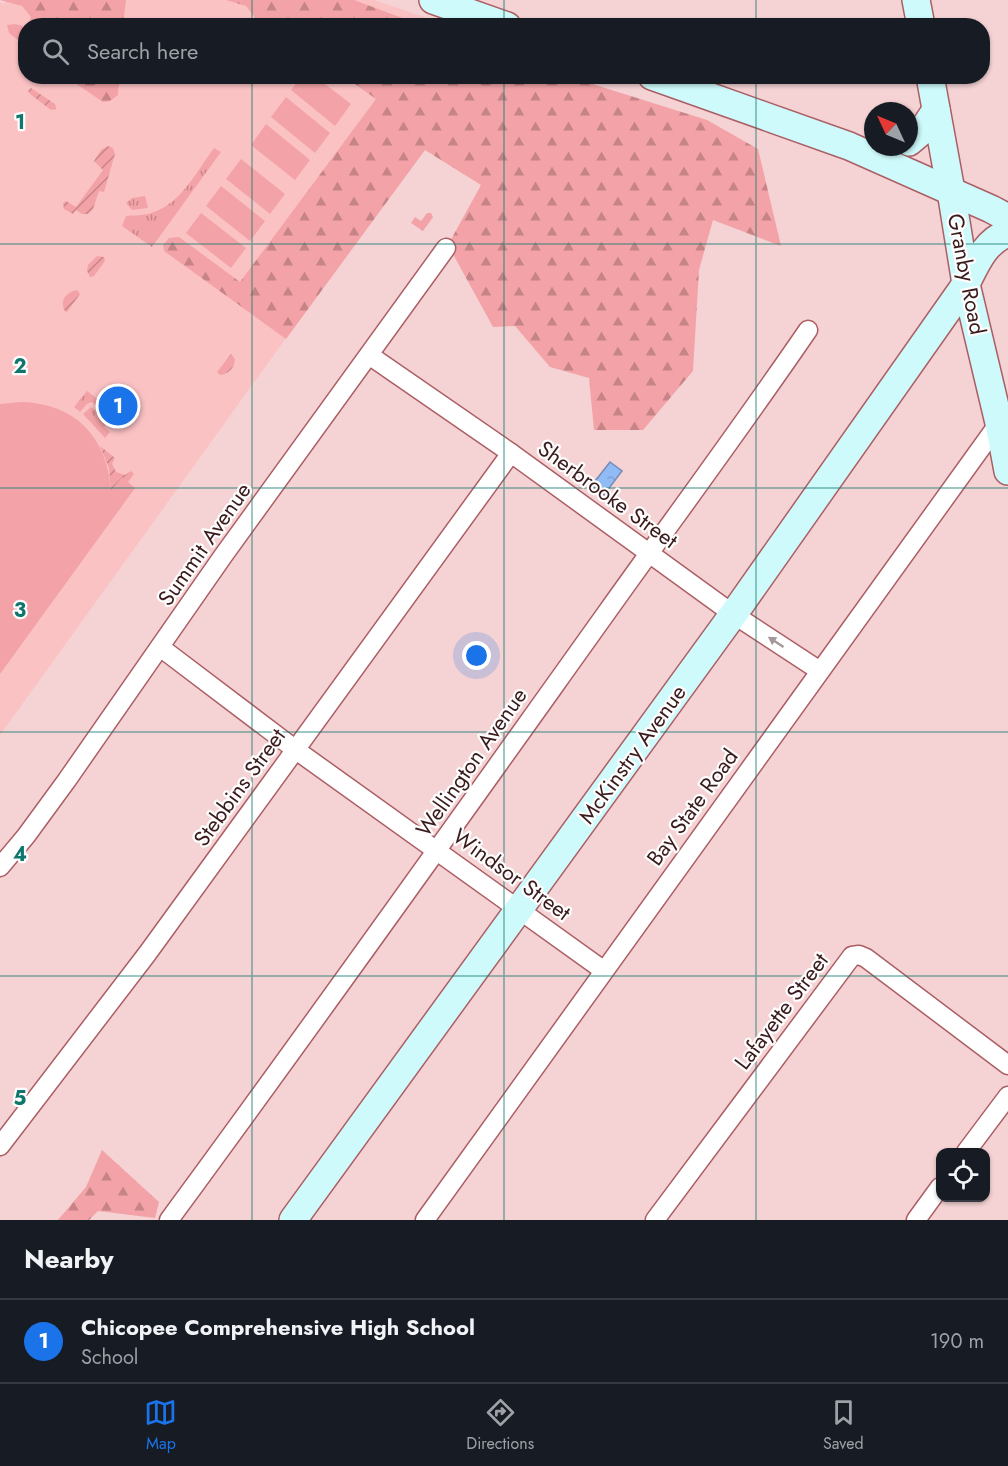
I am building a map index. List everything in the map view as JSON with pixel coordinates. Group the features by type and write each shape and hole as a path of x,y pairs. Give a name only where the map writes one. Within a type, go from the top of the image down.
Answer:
{"street":[{"path":"433,0 484,18"},
{"path":"916,0 919,18"},
{"path":"675,84 849,146 1008,218"},
{"name":"Granby Road","path":"931,84 966,284 1008,471"},
{"path":"918,134 936,110"},
{"path":"879,159 885,156"},
{"name":"McKinstry Avenue","path":"293,1220 733,614 966,284 983,252 992,242 1008,233"},
{"name":"Summit Avenue","path":"0,867 67,780 223,556 446,248"},
{"name":"Wellington Avenue","path":"169,1220 438,850 765,394 808,330"},
{"name":"Sherbrooke Street","path":"369,355 511,453 733,614 820,671"},
{"name":"Bay State Road","path":"425,1220 999,423"},
{"name":"Stebbins Street","path":"0,1146 147,954 511,453"},
{"name":"Windsor Street","path":"160,647 296,750 603,970"},
{"name":"Lafayette Street","path":"655,1220 852,956 860,955 866,958 1008,1065"},
{"path":"969,1148 1008,1096"},
{"path":"916,1220 936,1192"}],"shaded area":[{"path":"8,0 374,0 427,18 18,18 18,84 469,84 0,735 0,2 3,4"}],"green space":[{"path":"0,0 126,0 124,18 31,18 22,6"},
{"path":"226,0 354,0 402,18 255,18 246,6"},
{"path":"7,25 18,25 18,40 9,33"},
{"path":"76,84 119,84 118,95 110,101 103,102"},
{"path":"296,84 325,84 351,104 335,126 291,90"},
{"path":"355,84 592,84 707,120 758,149 781,246 713,220 699,270 693,371 643,430 594,430 589,378 550,367 515,326 493,327 448,245 481,185 425,150 286,339 164,251 163,245 169,238 179,237 240,282 376,99"},
{"path":"31,88 55,104 56,109 51,110 30,94 28,91"},
{"path":"286,97 330,133 315,153 271,117"},
{"path":"266,124 310,160 295,180 251,145"},
{"path":"108,146 113,148 115,154 104,192 99,191 93,209 88,214 82,214 76,210 73,214 64,209 63,203 66,201 76,207 103,170 94,161 101,150"},
{"path":"214,148 221,152 152,247 122,226 126,216 148,214 171,203 187,186"},
{"path":"241,159 285,194 270,214 226,179"},
{"path":"221,186 265,221 250,241 206,206"},
{"path":"145,196 148,208 132,210 126,203 132,198"},
{"path":"201,213 246,248 231,268 186,233"},
{"path":"427,213 431,213 433,217 423,231 411,223 415,217 421,221"},
{"path":"97,256 104,257 105,261 94,276 90,277 87,271 88,265"},
{"path":"77,290 80,294 67,312 65,311 63,300"},
{"path":"231,354 235,359 234,365 228,372 220,375 217,372"},
{"path":"87,391 115,412 112,417 92,402 80,412 74,407"},
{"path":"21,402 40,404 72,416 85,426 103,454 111,490 122,477 135,488 0,674 0,404"},
{"path":"91,407 104,416 102,419 107,424 104,427 110,432 105,438 83,414"},
{"path":"100,446 115,458 112,464 116,472 125,475 131,471 134,474 128,482 122,478 111,491 109,468"},
{"path":"102,1150 159,1202 155,1218 98,1211 89,1220 58,1220 86,1187"}],"water":[{"path":"610,462 622,471 604,495 592,485"}],"place":[{"name":"Chicopee Comprehensive High School","path":"118,406"}]}
